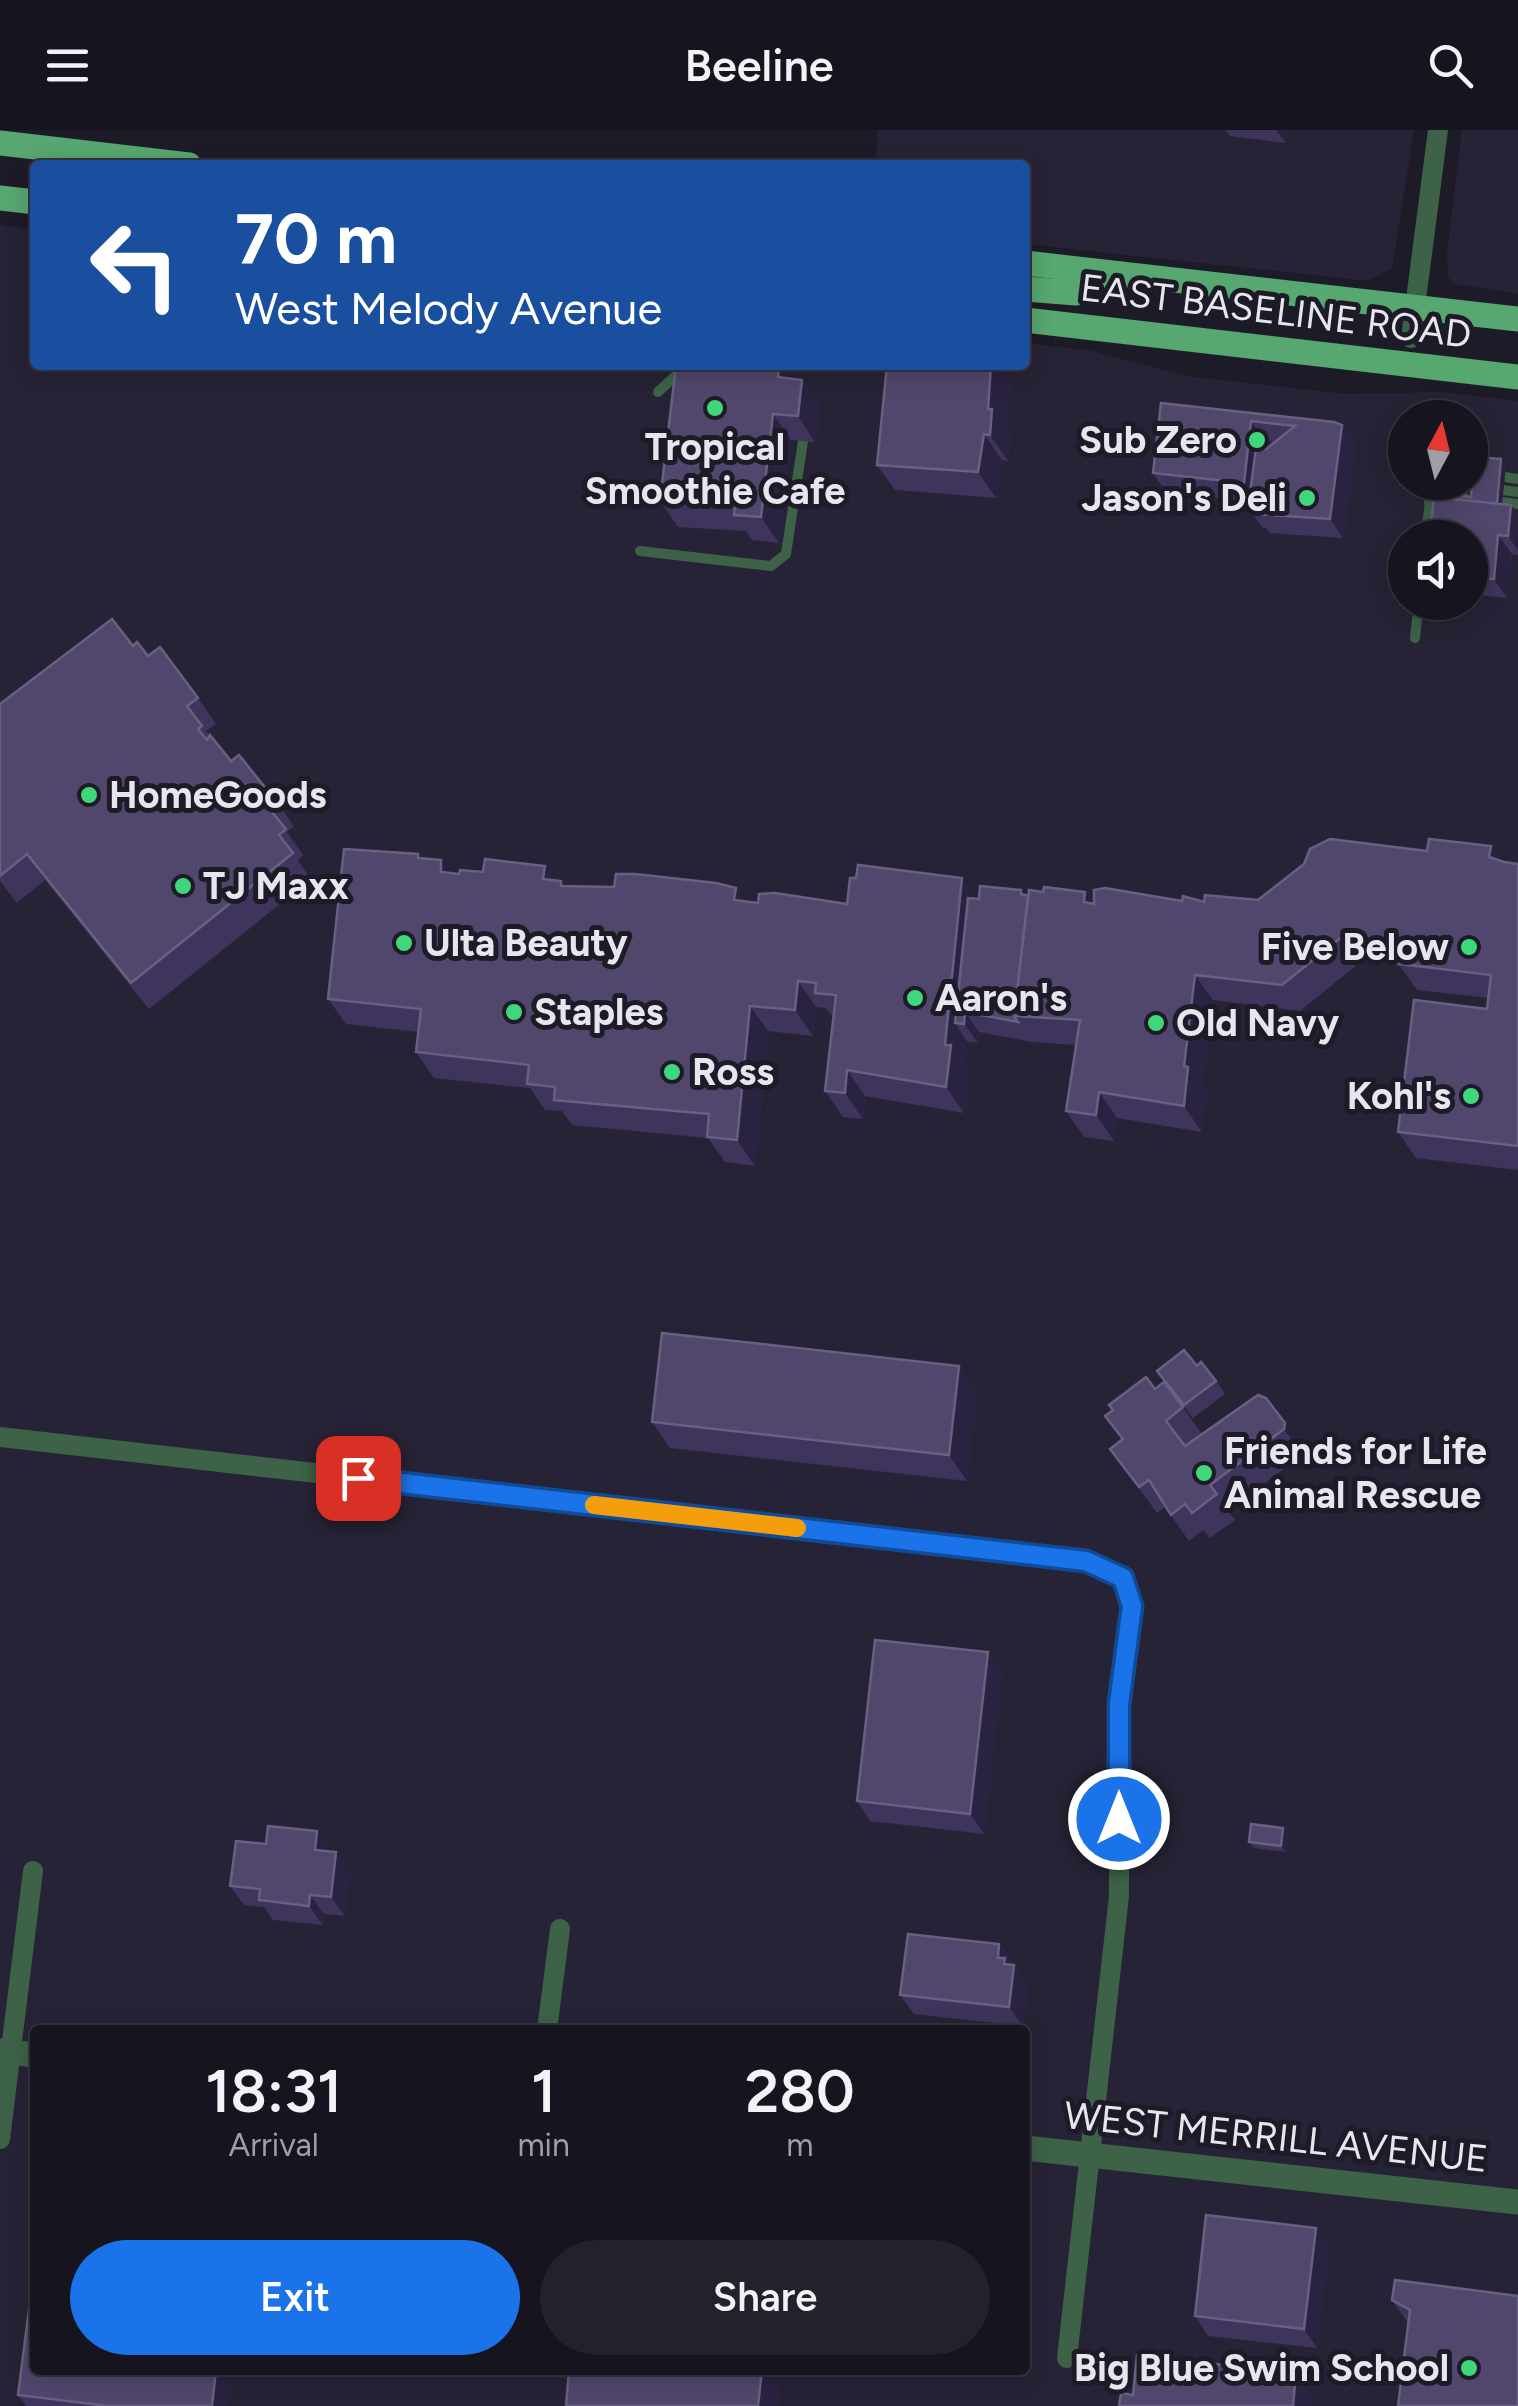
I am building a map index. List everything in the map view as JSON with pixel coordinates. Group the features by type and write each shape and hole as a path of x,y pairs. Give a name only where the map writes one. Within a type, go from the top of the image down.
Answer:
{"main road":[{"path":"0,142 147,160"},
{"path":"0,198 30,201"},
{"name":"EAST BASELINE ROAD","path":"1030,264 1518,319"},
{"path":"1030,290 1076,293 1120,274"},
{"name":"EAST BASELINE ROAD","path":"1030,321 1518,377"}],"street":[{"path":"1411,338 1438,130"},
{"path":"0,1437 1086,1561 1123,1578 1132,1606 1119,1704 1119,1896 1067,2358"},
{"path":"0,2139 15,2053 34,1871"},
{"path":"548,2025 560,1930"},
{"name":"WEST MERRILL AVENUE","path":"1030,2148 1518,2202"}],"lane":[{"path":"658,392 680,370"},
{"path":"640,551 770,566 780,562 786,554 803,441"},
{"path":"1505,477 1518,479"},
{"path":"1502,502 1518,492"},
{"path":"1428,520 1430,500"},
{"path":"1502,502 1518,504"},
{"path":"1502,502 1518,517"},
{"path":"1428,517 1441,508 1456,510"},
{"path":"1415,638 1417,620"}],"shaded area":[{"path":"878,130 1414,130 1392,268 1369,281 1030,245 1030,160 875,160"},
{"path":"1462,130 1518,130 1518,294 1455,284 1448,277 1447,252"},
{"path":"0,224 30,231 30,370 1030,370 1030,344 1092,351 1187,376 1345,394 1442,392 1518,401 1518,2406 0,2406"}],"building":[{"path":"675,370 779,370 778,377 802,380 798,416 773,414 761,517 734,515 735,506 660,501"},
{"path":"886,370 991,370 990,435 984,434 978,472 877,465"},
{"path":"1161,403 1342,425 1330,519 1256,514 1257,509 1248,508 1256,448 1266,449 1295,426 1251,421 1244,483 1153,473"},
{"path":"1488,458 1501,459 1497,504 1461,500 1488,500"},
{"path":"1434,500 1511,505 1508,536 1498,535 1494,579 1488,578 1488,520 1432,520"},
{"path":"112,619 133,646 137,642 148,656 160,647 198,698 187,706 202,726 198,729 207,740 210,735 231,761 239,755 276,801 268,807 286,829 279,835 293,853 131,983 27,854 0,876 0,704"},
{"path":"1330,839 1427,851 1429,839 1491,846 1489,857 1518,864 1518,1146 1398,1132 1414,1000 1487,1009 1491,975 1399,964 1402,942 1344,935 1282,985 1195,975 1184,1066 1188,1067 1184,1106 1099,1092 1096,1115 1066,1111 1080,1020 1014,1016 1029,890 1043,892 1044,887 1085,892 1084,902 1094,904 1094,890 1105,888 1182,901 1183,896 1204,902 1205,895 1258,900 1304,864 1310,849"},
{"path":"344,849 418,854 418,858 441,860 441,872 459,874 460,870 483,872 485,859 545,866 543,879 561,881 561,886 614,887 616,874 716,883 736,888 734,900 758,903 759,894 775,893 847,904 850,878 856,878 858,865 962,878 945,1045 951,1045 946,1087 847,1070 845,1093 825,1091 836,995 815,993 816,983 798,981 795,1010 750,1006 737,1140 707,1137 709,1114 554,1100 555,1087 527,1084 529,1065 416,1052 421,1009 328,999"},
{"path":"980,886 1021,890 1021,894 1028,896 1014,1016 1018,1022 965,1012 964,1024 955,1023 968,898 979,899"},
{"path":"662,1333 959,1366 949,1455 652,1422"},
{"path":"1184,1350 1197,1366 1201,1362 1216,1381 1184,1405 1157,1371"},
{"path":"1146,1377 1155,1389 1164,1382 1183,1407 1166,1421 1185,1446 1258,1395 1266,1398 1285,1423 1284,1429 1210,1485 1217,1494 1192,1513 1185,1504 1171,1515 1149,1480 1139,1487 1110,1449 1123,1439 1105,1416 1113,1410 1109,1405"},
{"path":"875,1640 988,1652 970,1814 857,1801"},
{"path":"1251,1824 1283,1828 1281,1846 1249,1842"},
{"path":"268,1826 317,1831 315,1850 336,1852 331,1897 310,1895 309,1906 259,1900 260,1889 230,1886 236,1841 266,1844"},
{"path":"908,1934 999,1944 998,1958 1005,1958 1004,1964 1014,1965 1009,2007 900,1995"},
{"path":"1206,2215 1316,2228 1304,2329 1195,2316"},
{"name":"Big Blue Swim School","path":"1395,2280 1518,2296 1518,2406 1398,2406 1410,2310 1392,2300"},
{"path":"29,2309 30,2375 215,2375 212,2406 108,2406 18,2395"},
{"path":"1137,2355 1296,2373 1293,2406 1119,2406 1121,2393 1133,2395"},
{"path":"569,2375 761,2375 758,2406 566,2406"}],"slow traffic":[{"path":"594,1505 797,1528"}],"place":[{"name":"Tropical Smoothie Cafe","path":"715,408"},
{"name":"Sub Zero","path":"1257,440"},
{"name":"Jason's Deli","path":"1307,498"},
{"name":"HomeGoods","path":"89,795"},
{"name":"TJ Maxx","path":"183,886"},
{"name":"Ulta Beauty","path":"404,943"},
{"name":"Five Below","path":"1469,947"},
{"name":"Aaron's","path":"915,998"},
{"name":"Staples","path":"514,1012"},
{"name":"Old Navy","path":"1156,1023"},
{"name":"Ross","path":"672,1072"},
{"name":"Kohl's","path":"1471,1096"},
{"name":"Friends for Life Animal Rescue","path":"1204,1473"},
{"name":"Big Blue Swim School","path":"1469,2368"}],"route":[{"path":"358,1478 1086,1561 1123,1578 1132,1606 1119,1704 1119,1819"}]}
